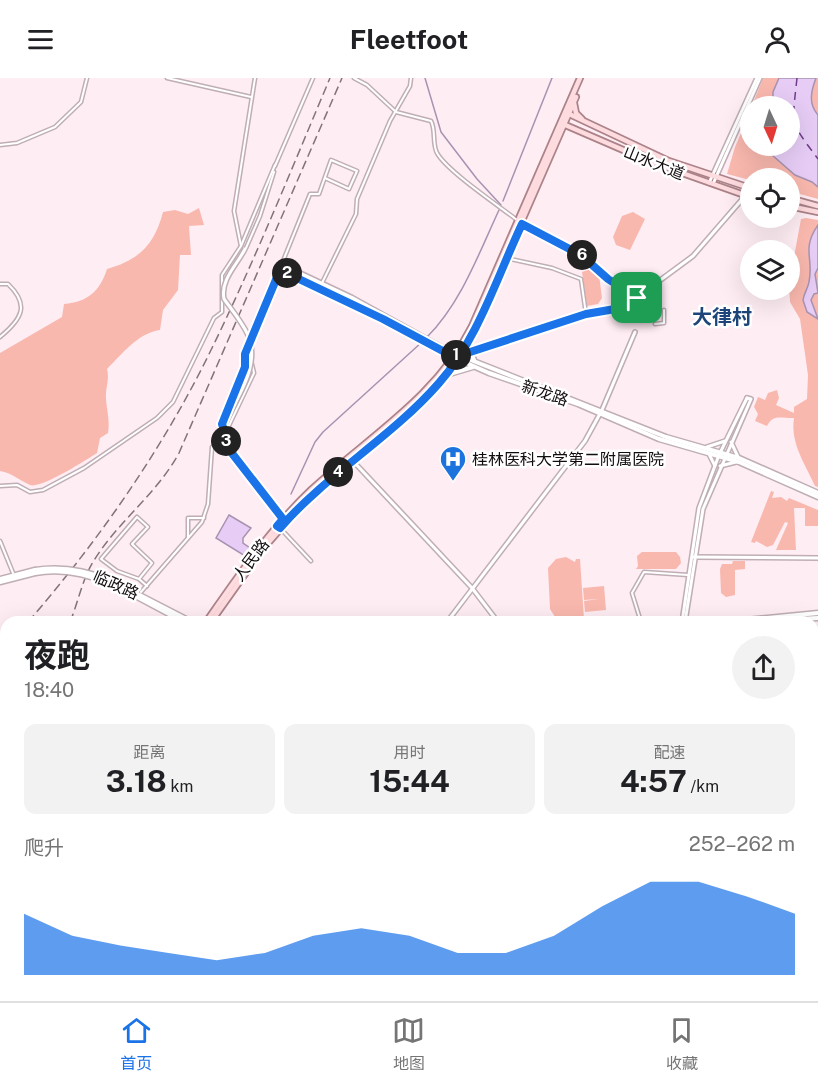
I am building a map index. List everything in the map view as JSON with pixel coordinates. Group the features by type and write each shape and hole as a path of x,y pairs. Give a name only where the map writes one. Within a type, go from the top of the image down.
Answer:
{"main road":[{"path":"567,113 582,78"},
{"path":"457,356 506,258 582,78"},
{"path":"574,100 576,112 584,121"},
{"name":"山水大道","path":"567,113 669,161 740,185"},
{"path":"457,356 520,223 562,124"},
{"name":"山水大道","path":"562,124 710,185 740,194"},
{"path":"558,138 569,131 579,131"},
{"path":"800,201 818,206"},
{"path":"800,208 818,212"},
{"name":"新龙路","path":"281,267 322,284 420,339"},
{"name":"新龙路","path":"281,267 433,346 475,364 666,437 739,460 818,495"},
{"path":"446,376 475,364 472,355 474,350"},
{"name":"人民路","path":"212,616 283,519 312,490 414,408 446,376 457,356"},
{"name":"人民路","path":"278,527 419,399 457,356"},
{"name":"临政路","path":"0,581 54,568 82,571 96,574 180,616"},
{"name":"临政路","path":"125,589 173,616"}],"street":[{"path":"0,145 17,143 55,127 81,102 87,78"},
{"path":"167,78 252,98"},
{"path":"240,246 234,211 255,78"},
{"path":"0,486 17,485 30,492 42,490 84,468 165,411 188,375 214,318 222,312 222,276 240,246 313,78"},
{"path":"354,78 367,85 396,112 431,121 435,149 439,156 471,186 520,223 581,255 608,279 637,298"},
{"path":"322,284 356,214 357,199 389,124 410,86 411,78"},
{"path":"710,185 759,78"},
{"path":"225,435 222,429 223,418 245,367 245,354 310,194 319,194 325,178 332,160 357,171 349,189 325,178"},
{"path":"275,165 272,183 245,249 227,279 223,292 224,299 248,335 251,363 247,378 225,424 225,435 227,445 283,519"},
{"path":"457,356 586,314 615,309 637,298 693,256 740,206"},
{"path":"506,258 552,268 581,279 586,314"},
{"path":"0,284 8,284 20,296 22,307 12,328 0,337"},
{"path":"655,324 664,323 664,310"},
{"path":"451,616 581,447 601,412 635,332"},
{"path":"225,435 254,373 250,356 245,354"},
{"path":"686,616 697,515 717,467 722,454 729,441 751,399 747,398 729,441 706,449 717,467"},
{"path":"717,467 739,460 729,441"},
{"path":"141,592 204,518 209,494 212,447 227,445"},
{"path":"351,459 472,588 493,616"},
{"path":"139,579 152,563 132,544 148,527 137,517 101,559 117,572 139,579 147,586"},
{"path":"188,539 188,518 204,518"},
{"path":"278,527 311,561"},
{"path":"0,542 13,573"},
{"path":"692,556 818,558"},
{"path":"685,616 692,556"},
{"path":"638,616 632,593 644,572 688,575"}],"shaded area":[{"path":"763,78 818,78 818,199 800,194 800,168 740,168 740,177 727,174 740,135 740,156 800,156 800,96 756,96"},
{"path":"779,78 816,78 811,97 818,115 818,187 800,177 800,168 787,168 773,156 800,156 800,96 773,96"},
{"path":"199,208 204,225 189,226 191,255 180,255 178,290 163,310 160,330 138,340 107,369 108,433 100,438 97,453 64,473 36,485 30,485 0,471 0,353 62,317 64,304 80,301 92,294 101,283 107,269 128,261 144,249 155,233 163,212 175,210 188,214"},
{"path":"633,212 645,219 630,250 616,245 613,237 622,216"},
{"path":"801,219 818,220 818,487 815,486 796,445 794,418 772,419 767,426 755,421 758,414 754,407 758,397 765,400 768,393 777,390 779,398 776,405 794,413 794,407 807,399 808,375 800,319 790,300 800,300 800,240 797,240"},
{"path":"818,225 818,268 815,274 818,293 814,294 811,300 818,319 807,312 803,300 810,273 810,241"},
{"path":"594,270 599,275 602,298 598,304 587,306 582,272"},
{"path":"771,491 774,492 772,498 781,497 787,501 789,498 818,510 818,526 805,526 805,508 794,508 796,550 776,550 788,523 785,522 773,545 767,547 756,541 751,542"},
{"path":"229,515 251,528 243,538 243,543 250,548 245,556 216,538"},
{"path":"642,552 676,552 681,563 676,569 636,569 637,556"},
{"path":"566,557 575,562 576,559 580,559 584,616 554,616 550,609 548,568 556,559"},
{"path":"733,561 745,561 745,569 735,570 735,595 726,597 721,593 720,569 722,564 732,564"},
{"path":"604,586 606,610 585,612 584,601 599,599 584,600 583,588"}],"waterway":[{"path":"425,78 441,132 477,179 501,205"},
{"path":"503,201 552,78"},
{"path":"427,337 450,309 499,210"},
{"path":"291,494 315,442 323,432 422,342"}],"ferry route":[{"path":"797,78 795,122 797,129 818,159"}],"railway":[{"path":"33,616 80,558 129,491 193,385 273,214 330,78"},
{"path":"72,616 93,562 113,534 160,482 179,453 342,78"}],"place":[{"name":"桂林医科大学第二附属医院","path":"453,482"}],"district":[{"name":"大律村","path":"722,317"}],"route":[{"path":"637,298 608,279 581,255 544,238 522,224 476,326 461,355 454,365 422,401 314,492 280,528 277,526 283,519 235,458 225,440 222,429 223,418 245,367 245,354 280,270 383,319 454,357 457,354 461,355 586,314 615,309 637,298"}]}
